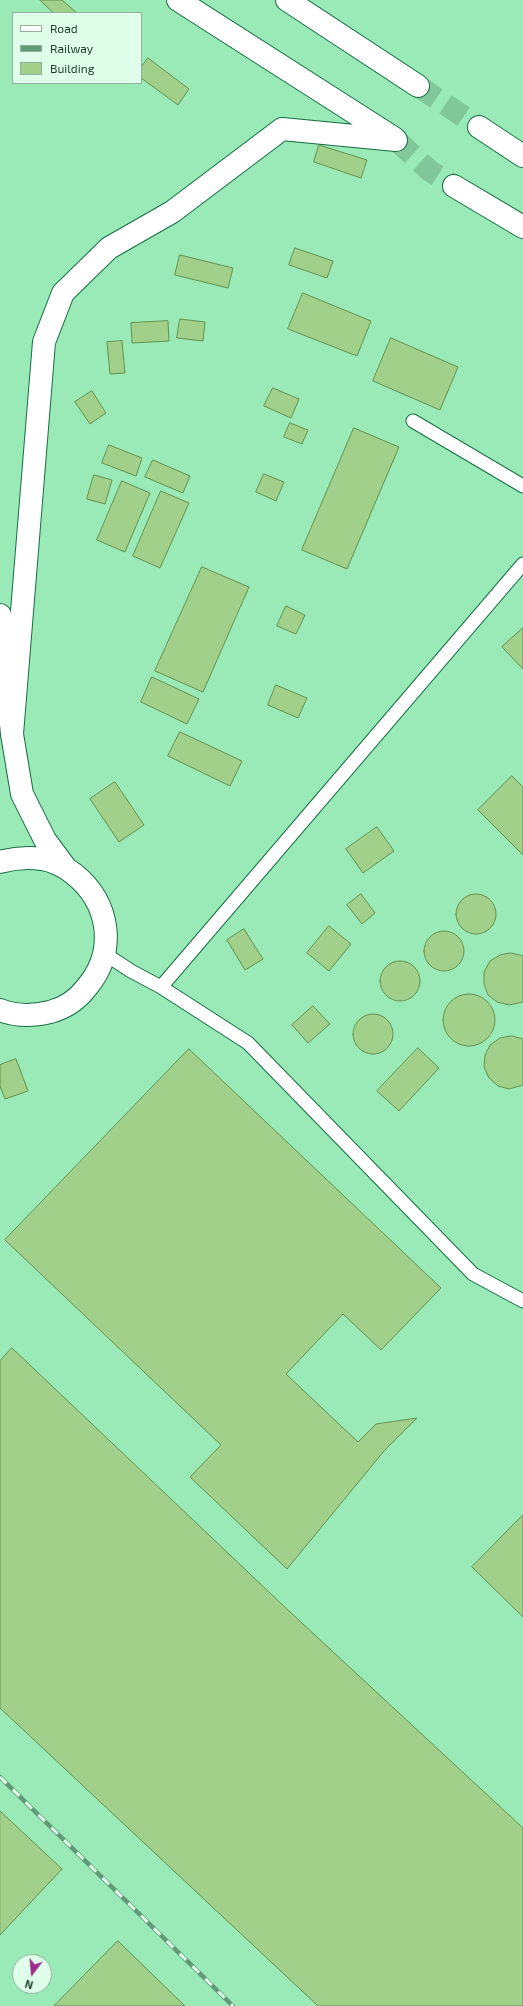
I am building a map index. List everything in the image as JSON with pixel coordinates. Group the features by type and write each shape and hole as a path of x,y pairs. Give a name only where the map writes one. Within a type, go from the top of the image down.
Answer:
{"street":[{"path":"12,734 44,342 63,294 108,248 172,212 282,129 396,140 178,0"},
{"path":"286,0 418,86"},
{"path":"479,127 523,156"},
{"path":"454,186 523,227"},
{"path":"0,615 12,734 22,794 45,840 65,867 87,884 100,905 106,929 105,954 96,976 80,996 60,1009 36,1016 11,1014 0,1010"},
{"path":"0,862 20,857 43,859 65,867"}],"lane":[{"path":"413,421 523,486"},
{"path":"161,987 523,564"},
{"path":"105,954 131,971 161,987 248,1043 474,1274 523,1301"}],"building":[{"path":"40,0 62,0 76,12 53,12"},
{"path":"148,58 189,89 178,105 142,79 142,67"},
{"path":"319,145 367,160 361,178 314,162"},
{"path":"295,248 333,261 327,278 289,265"},
{"path":"180,255 233,268 228,288 175,275"},
{"path":"303,293 371,321 357,356 288,329"},
{"path":"180,319 205,322 203,341 177,338"},
{"path":"168,321 169,341 132,343 131,323"},
{"path":"391,338 458,367 440,410 373,381"},
{"path":"122,341 125,373 110,374 107,342"},
{"path":"273,388 299,399 291,418 264,406"},
{"path":"92,391 106,413 90,424 75,402"},
{"path":"290,423 308,430 302,444 284,437"},
{"path":"354,428 399,447 347,569 302,550"},
{"path":"109,445 142,458 136,476 102,463"},
{"path":"153,460 190,476 183,493 145,477"},
{"path":"264,474 284,482 276,501 256,492"},
{"path":"94,475 112,480 105,504 87,499"},
{"path":"122,481 150,493 125,552 97,540"},
{"path":"161,491 189,503 160,568 133,556"},
{"path":"202,567 249,587 203,692 155,671"},
{"path":"286,606 305,615 296,634 277,626"},
{"path":"523,628 523,669 502,647"},
{"path":"152,677 199,699 187,724 141,702"},
{"path":"276,685 307,698 298,718 268,705"},
{"path":"180,732 242,761 230,786 168,756"},
{"path":"512,776 523,787 523,855 478,810"},
{"path":"115,782 144,825 119,842 90,799"},
{"path":"377,827 394,851 363,873 346,849"},
{"path":"361,894 375,913 362,924 347,905"},
{"path":"480,894 487,897 493,903 496,914 495,922 487,931 480,934 472,934 465,931 457,922 456,910 459,903 468,895"},
{"path":"329,926 351,944 329,971 307,953"},
{"path":"244,929 263,959 245,970 227,940"},
{"path":"448,931 455,934 461,940 464,951 463,959 455,968 448,971 440,971 433,968 425,959 424,947 427,940 436,932"},
{"path":"511,953 523,956 523,1002 509,1005 497,1002 488,995 484,984 484,972 490,961 500,955"},
{"path":"404,961 411,964 417,970 420,981 419,989 411,998 404,1001 396,1001 389,998 381,989 380,977 383,970 392,962"},
{"path":"464,994 474,994 483,998 491,1006 495,1015 495,1025 491,1034 483,1042 474,1046 464,1046 455,1042 447,1034 443,1025 443,1015 447,1006 455,998"},
{"path":"313,1006 330,1024 308,1043 292,1025"},
{"path":"377,1014 384,1017 390,1023 393,1034 392,1042 384,1051 377,1054 369,1054 362,1051 354,1042 353,1030 356,1023 365,1015"},
{"path":"512,1036 523,1039 523,1085 509,1089 498,1086 489,1078 484,1067 485,1055 490,1045 500,1038"},
{"path":"418,1048 439,1068 399,1111 377,1091"},
{"path":"189,1049 441,1288 381,1350 343,1314 286,1374 358,1442 376,1424 417,1418 384,1451 287,1569 190,1477 221,1445 5,1240"},
{"path":"16,1059 28,1091 5,1099 0,1086 0,1065"},
{"path":"12,1348 289,1611 523,1828 523,2006 318,2006 0,1708 0,1361"},
{"path":"523,1515 523,1617 472,1567"},
{"path":"0,1811 62,1869 0,1935"},
{"path":"118,1941 185,2006 54,2006"}],"tunnel":[{"path":"418,86 479,127"},
{"path":"396,140 430,171 454,186"}],"railway":[{"path":"0,1777 233,2006"}]}
